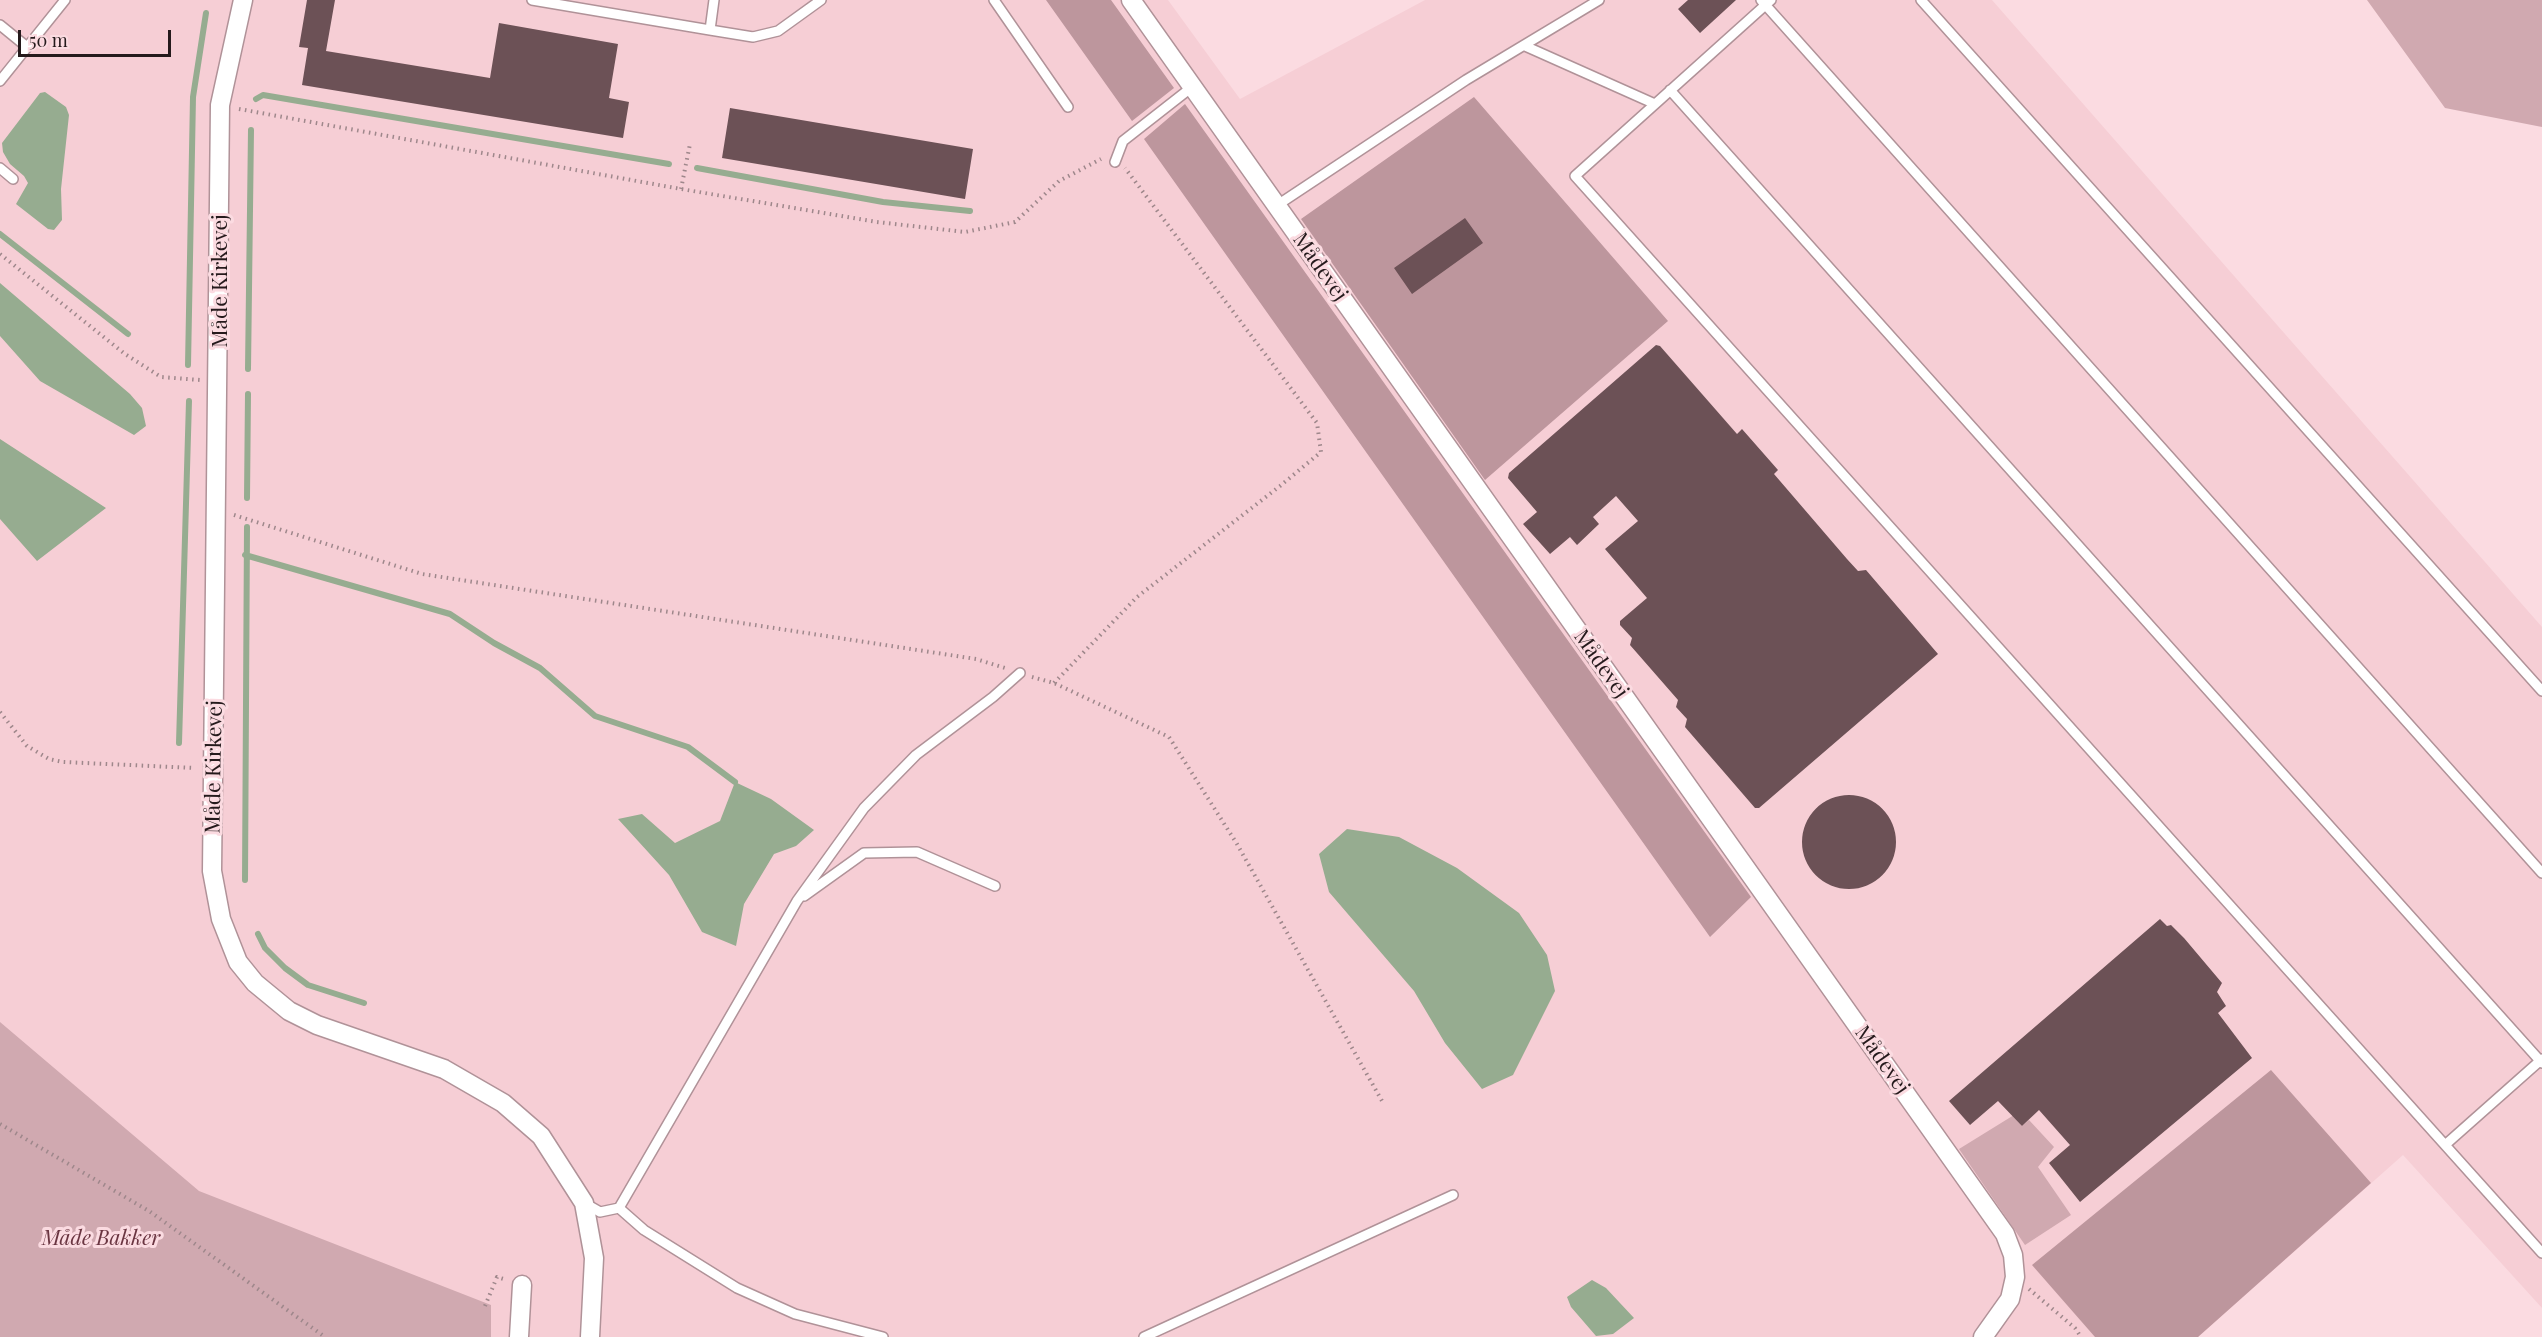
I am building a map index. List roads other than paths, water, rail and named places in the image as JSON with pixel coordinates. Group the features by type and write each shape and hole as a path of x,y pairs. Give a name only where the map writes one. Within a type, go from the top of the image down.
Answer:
{"street":[{"name":"Måde Kirkevej","path":"243,0 220,105 219,382 212,871 221,919 238,962 255,983 290,1011 317,1025 444,1069 503,1102 541,1136 584,1203 594,1258 590,1337"},
{"name":"Mådevej","path":"1131,0 2005,1234 2013,1255 2015,1277 2010,1299 1983,1337"},
{"path":"519,1337 522,1285"}],"lane":[{"path":"0,81 65,0"},
{"path":"532,0 753,36 778,31 821,0"},
{"path":"710,30 714,0"},
{"path":"994,0 1068,107"},
{"path":"1276,206 1466,80 1599,0"},
{"path":"1921,0 2542,691"},
{"path":"2542,873 1766,2 1575,176 2542,1253"},
{"path":"0,25 27,47"},
{"path":"1526,46 1655,104"},
{"path":"1115,162 1123,141 1192,87"},
{"path":"1670,90 2541,1061 2445,1145"},
{"path":"0,168 13,179"},
{"path":"584,1203 600,1212 619,1208 797,901 864,808 916,754 993,697 1020,673"},
{"path":"797,901 864,853 917,852 995,886"},
{"path":"1144,1337 1453,1195"},
{"path":"619,1208 644,1230 736,1288 795,1314 883,1337"}],"waterway":[{"path":"188,365 193,97 206,13"},
{"path":"256,99 263,95 669,164"},
{"path":"248,369 251,130"},
{"path":"697,168 883,202 970,211"},
{"path":"0,234 128,334"},
{"path":"247,498 248,394"},
{"path":"179,743 189,401"},
{"path":"245,880 247,527"},
{"path":"245,555 450,614 494,643 540,668 595,716 688,747 735,782"},
{"path":"258,934 265,948 285,968 308,985 364,1003"}],"park label":[{"name":"Måde Bakker","path":"101,1238"}]}
